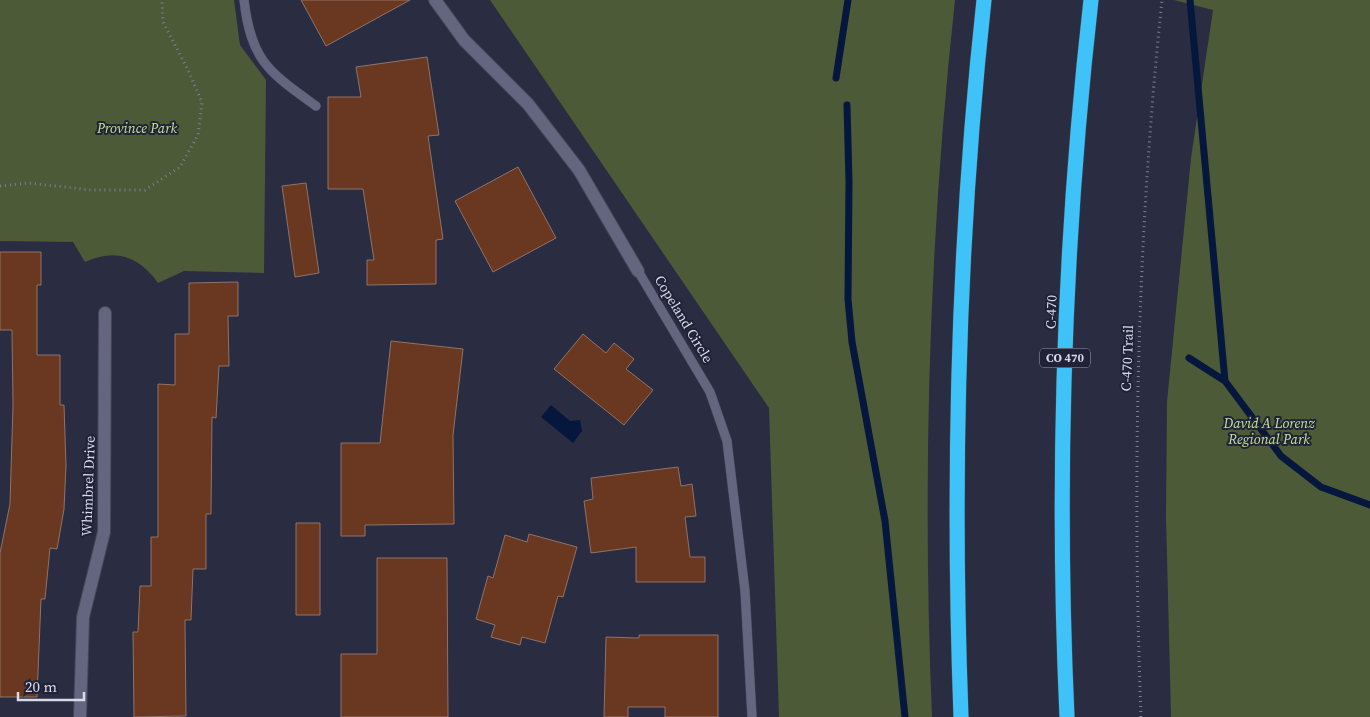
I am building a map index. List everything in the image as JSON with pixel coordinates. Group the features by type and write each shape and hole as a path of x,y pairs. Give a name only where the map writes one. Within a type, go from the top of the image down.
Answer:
{"highway":[{"path":"961,717 956,503 959,338 970,155 984,0"},
{"name":"C-470","path":"1067,717 1062,543 1065,364 1075,174 1091,0"}],"street":[{"name":"Copeland Circle","path":"435,0 464,40 528,104 578,170 638,270"},
{"name":"Whimbrel Drive","path":"80,717 83,617 104,532 105,313"}],"lane":[{"path":"244,0 247,26 253,45 264,64 278,78 316,106"},
{"name":"Copeland Circle","path":"638,270 710,392 726,441 744,591 752,717"}],"path":[{"path":"0,186 28,183 91,190 145,190 180,168 198,135 202,102 163,22 162,0"},
{"name":"C-470 Trail","path":"1141,717 1136,527 1138,382 1144,218 1162,0"}],"green space":[{"name":"Province Park","path":"0,0 234,0 240,45 266,80 264,273 184,271 158,283 143,266 126,257 106,256 85,262 73,242 0,241"},
{"path":"490,0 955,0 939,179 930,358 928,538 932,717 779,717 769,408"},
{"name":"David A Lorenz Regional Park","path":"1174,0 1370,0 1370,717 1171,717 1166,516 1167,402 1191,158 1213,10"}],"water":[{"path":"551,405 570,421 580,420 582,431 573,443 541,417"}],"building":[{"path":"301,0 410,0 326,46"},
{"path":"427,57 439,135 428,136 443,239 436,240 436,284 367,285 367,260 374,260 363,189 328,189 328,97 361,97 356,67"},
{"path":"518,167 556,238 493,272 455,201"},
{"path":"306,183 319,273 295,277 282,186"},
{"path":"0,252 41,252 41,285 37,285 37,355 60,355 60,405 64,405 66,466 64,509 57,549 50,548 45,599 41,599 37,697 0,697 0,553 10,504 13,405 12,330 0,330"},
{"path":"238,282 238,316 228,316 229,366 219,366 216,418 212,417 211,514 206,514 206,569 193,569 191,620 185,620 186,716 134,717 133,632 138,632 140,586 151,586 151,537 158,537 158,384 175,385 175,334 189,334 189,283"},
{"path":"583,334 606,353 614,343 634,359 626,369 653,390 624,425 554,369"},
{"path":"391,341 463,349 453,435 454,524 365,525 365,536 341,536 341,443 380,443"},
{"path":"678,467 681,486 692,484 696,516 685,517 690,557 705,557 705,582 636,582 636,547 591,553 584,501 593,499 591,478"},
{"path":"296,523 320,523 320,615 296,615"},
{"path":"529,534 577,547 563,597 558,596 545,643 522,637 520,645 491,637 495,625 476,619 488,576 493,578 505,535 527,542"},
{"path":"377,558 447,558 448,717 341,717 341,654 377,654"},
{"path":"639,635 718,635 718,717 665,717 665,707 628,707 628,717 604,717 606,637 639,638"}],"waterway":[{"path":"836,78 848,0"},
{"path":"1190,0 1225,381 1281,456 1321,487 1370,505"},
{"path":"847,105 849,182 848,299 852,342 885,521 905,717"},
{"path":"1189,358 1225,381"}]}
